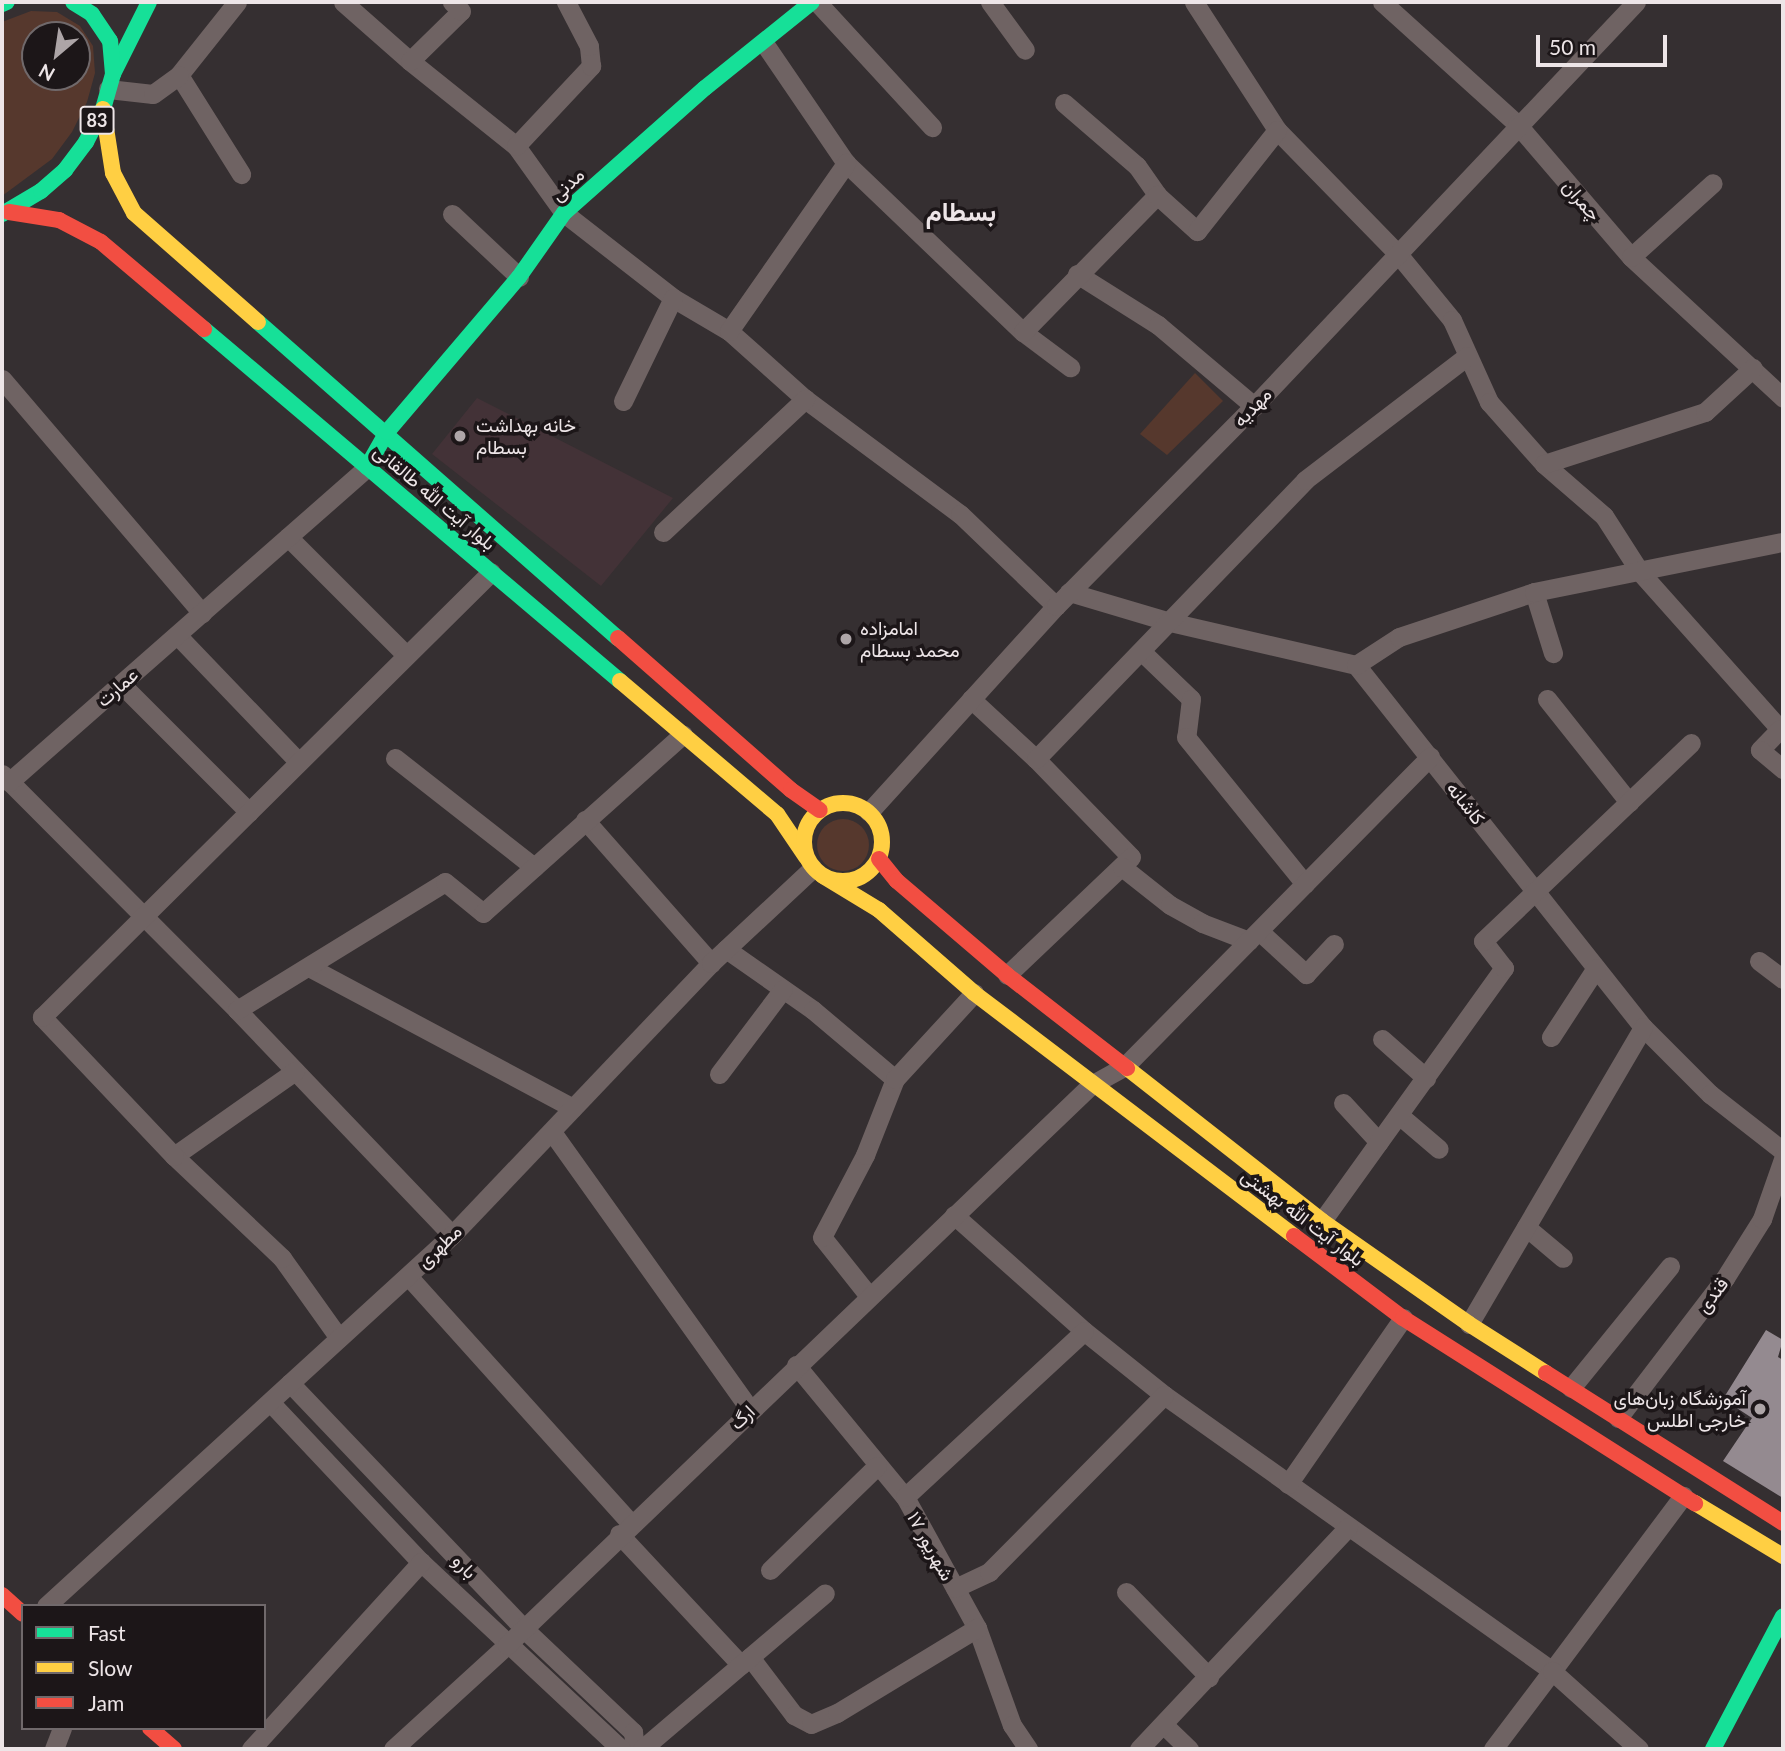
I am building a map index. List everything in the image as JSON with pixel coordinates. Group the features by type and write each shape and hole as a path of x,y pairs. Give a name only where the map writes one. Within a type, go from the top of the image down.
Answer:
{"main road":[{"path":"2,4 7,2"},
{"name":"بلوار آیت الله طالقانی","path":"73,2 92,14 110,41 108,91 113,173 134,213 387,432 791,790 820,810"},
{"name":"83","path":"5,213 41,191 65,170 86,142 149,2"},
{"name":"مدنی","path":"367,467 387,432 519,277 564,213 705,88 812,2"},
{"name":"بلوار آیت الله طالقانی","path":"5,213 59,220 101,242 777,814 814,867"},
{"path":"845,802 869,812 882,834 879,859 861,878 849,881 814,867 805,831 820,810 845,802"},
{"name":"بلوار آیت الله بهشتی","path":"879,859 897,881 1007,975 1322,1221 1469,1324 1783,1523"},
{"name":"بلوار آیت الله بهشتی","path":"814,867 878,910 974,993 1091,1085 1404,1318 1683,1496 1783,1556"},
{"path":"2,1595 21,1612"},
{"path":"1713,1749 1783,1616"},
{"path":"152,1730 174,1749"}],"street":[{"path":"108,91 153,94 179,75 237,2"},
{"path":"343,2 410,61 516,146 564,213 673,298 729,331 804,399 960,514 1062,599 1356,665 1399,637 1534,592 1783,542"},
{"path":"410,61 461,11 452,2"},
{"path":"516,146 591,66 589,46 566,2"},
{"path":"817,2 932,127"},
{"path":"990,2 1025,50"},
{"path":"1194,2 1277,130 1398,254 1452,320 1489,402 1544,464 1604,516 1640,572 1780,729 1760,750 1783,769"},
{"name":"چمران","path":"1382,2 1517,124 1631,257 1783,398"},
{"name":"مهدیه","path":"869,812 1062,599 1254,406 1517,124 1636,2"},
{"path":"764,43 846,163 1023,332 1070,367"},
{"path":"179,75 241,174"},
{"path":"1064,103 1137,166 1157,195 1196,231 1277,130"},
{"path":"729,331 846,163"},
{"path":"1631,257 1713,183"},
{"path":"1023,332 1157,195"},
{"path":"452,214 519,277"},
{"path":"1077,274 1158,325 1254,406"},
{"path":"622,401 673,298"},
{"path":"1036,759 1306,480 1467,356"},
{"path":"1544,464 1705,412 1753,368"},
{"path":"2,379 202,612"},
{"path":"663,532 804,399"},
{"name":"عمارت","path":"367,467 121,684 6,778 142,918 237,1010 452,1235"},
{"path":"288,537 406,655"},
{"path":"339,1338 282,1258 174,1156 42,1017 491,572"},
{"path":"1534,592 1553,653"},
{"path":"177,635 299,762"},
{"path":"1141,651 1191,699 1186,737 1305,884"},
{"name":"کاشانه","path":"1356,665 1643,1027 1710,1094 1783,1151"},
{"path":"121,684 249,812"},
{"path":"971,699 1036,759 1131,857 1007,975"},
{"path":"1546,699 1629,802"},
{"path":"237,1010 445,882 483,913 683,734"},
{"path":"1322,1221 1504,968 1483,941 1691,743"},
{"name":"ارگ","path":"400,1747 522,1627 1091,1085 1124,1067 1430,757"},
{"path":"395,758 534,867"},
{"path":"585,820 711,963"},
{"name":"مطهری","path":"48,1604 452,1235 711,963 814,867"},
{"path":"1122,867 1180,911 1202,923 1254,936 1306,974 1334,944"},
{"path":"726,949 783,989 895,1079"},
{"path":"1759,961 1783,979"},
{"path":"309,967 573,1108"},
{"path":"1551,1037 1596,968"},
{"path":"719,1074 783,989"},
{"path":"869,1296 822,1237 865,1155 895,1079 974,993"},
{"path":"1469,1324 1643,1027"},
{"path":"1382,1039 1426,1078"},
{"path":"174,1156 295,1071"},
{"path":"1343,1103 1380,1142"},
{"path":"1399,1115 1439,1149"},
{"path":"552,1132 750,1410"},
{"name":"قندی","path":"1618,1418 1725,1279 1762,1219 1783,1159"},
{"path":"954,1215 1084,1331 1164,1395 1552,1671 1639,1749"},
{"path":"1526,1227 1563,1258"},
{"path":"1571,1388 1670,1266"},
{"path":"408,1276 625,1529 794,1715 811,1724 837,1713 977,1628"},
{"path":"1288,1484 1404,1318"},
{"path":"905,1497 1084,1331"},
{"name":"۱۷ شهریور","path":"796,1365 905,1497 977,1628 1012,1725 1028,1749"},
{"name":"بارو","path":"290,1383 522,1627 633,1732 635,1749"},
{"path":"955,1588 989,1572 1164,1395"},
{"name":"بارو","path":"270,1402 421,1562 621,1749"},
{"path":"770,1570 877,1466"},
{"path":"1493,1749 1683,1496"},
{"path":"1139,1749 1348,1527"},
{"path":"251,1749 421,1562"},
{"path":"1126,1592 1209,1676"},
{"path":"642,1749 825,1593"},
{"path":"1164,1725 1189,1749"},
{"path":"54,1749 61,1730"}],"shaded area":[{"path":"31,11 57,12 72,21 21,21 21,91 90,91 87,102 72,132 52,159 2,196 2,22"},
{"path":"91,43 93,46 95,73 91,88"},
{"path":"1195,373 1223,401 1167,455 1140,434"},
{"path":"477,398 673,498 601,586 432,454"},
{"path":"843,819 862,826 869,845 862,864 843,871 824,864 817,845 824,826"}],"building":[{"name":"آموزشگاه زبان‌های خارجی اطلس","path":"1766,1330 1783,1340 1778,1357 1783,1360 1783,1498 1723,1461 1752,1418 1723,1399"}],"traffic: fast":[{"path":"2,4 7,2"},
{"path":"2,214 41,191 65,170 86,142 103,109 113,74 110,41 92,14 73,2"},
{"path":"113,74 149,2"},
{"path":"367,467 387,432 519,277 564,213 705,88 812,2"},
{"path":"258,322 618,638"},
{"path":"204,329 620,681"},
{"path":"1713,1749 1783,1616"}],"traffic: slow":[{"path":"103,109 113,173 134,213 258,322"},
{"path":"620,681 777,814 806,857"},
{"path":"835,803 851,803 865,809 876,820 882,834 882,842 882,850 876,864 865,875 851,881 835,881 821,875 810,864 804,850 804,834 810,820 821,809 835,803"},
{"path":"823,876 879,910 974,993 1294,1236"},
{"path":"1127,1068 1322,1221 1469,1324 1546,1373"},
{"path":"1695,1503 1783,1556"}],"traffic: jam":[{"path":"9,212 59,220 101,242 204,329"},
{"path":"618,638 791,790 820,810"},
{"path":"879,859 897,881 1007,975 1127,1068"},
{"path":"1294,1236 1403,1318 1695,1503"},
{"path":"1546,1373 1783,1523"},
{"path":"2,1595 21,1612"},
{"path":"152,1730 174,1749"}],"place":[{"name":"خانه بهداشت بسطام","path":"460,436"},
{"name":"امامزاده محمد بسطام","path":"846,639"},
{"name":"آموزشگاه زبان‌های خارجی اطلس","path":"1760,1409"}],"district":[{"name":"بسطام","path":"961,212"}]}
